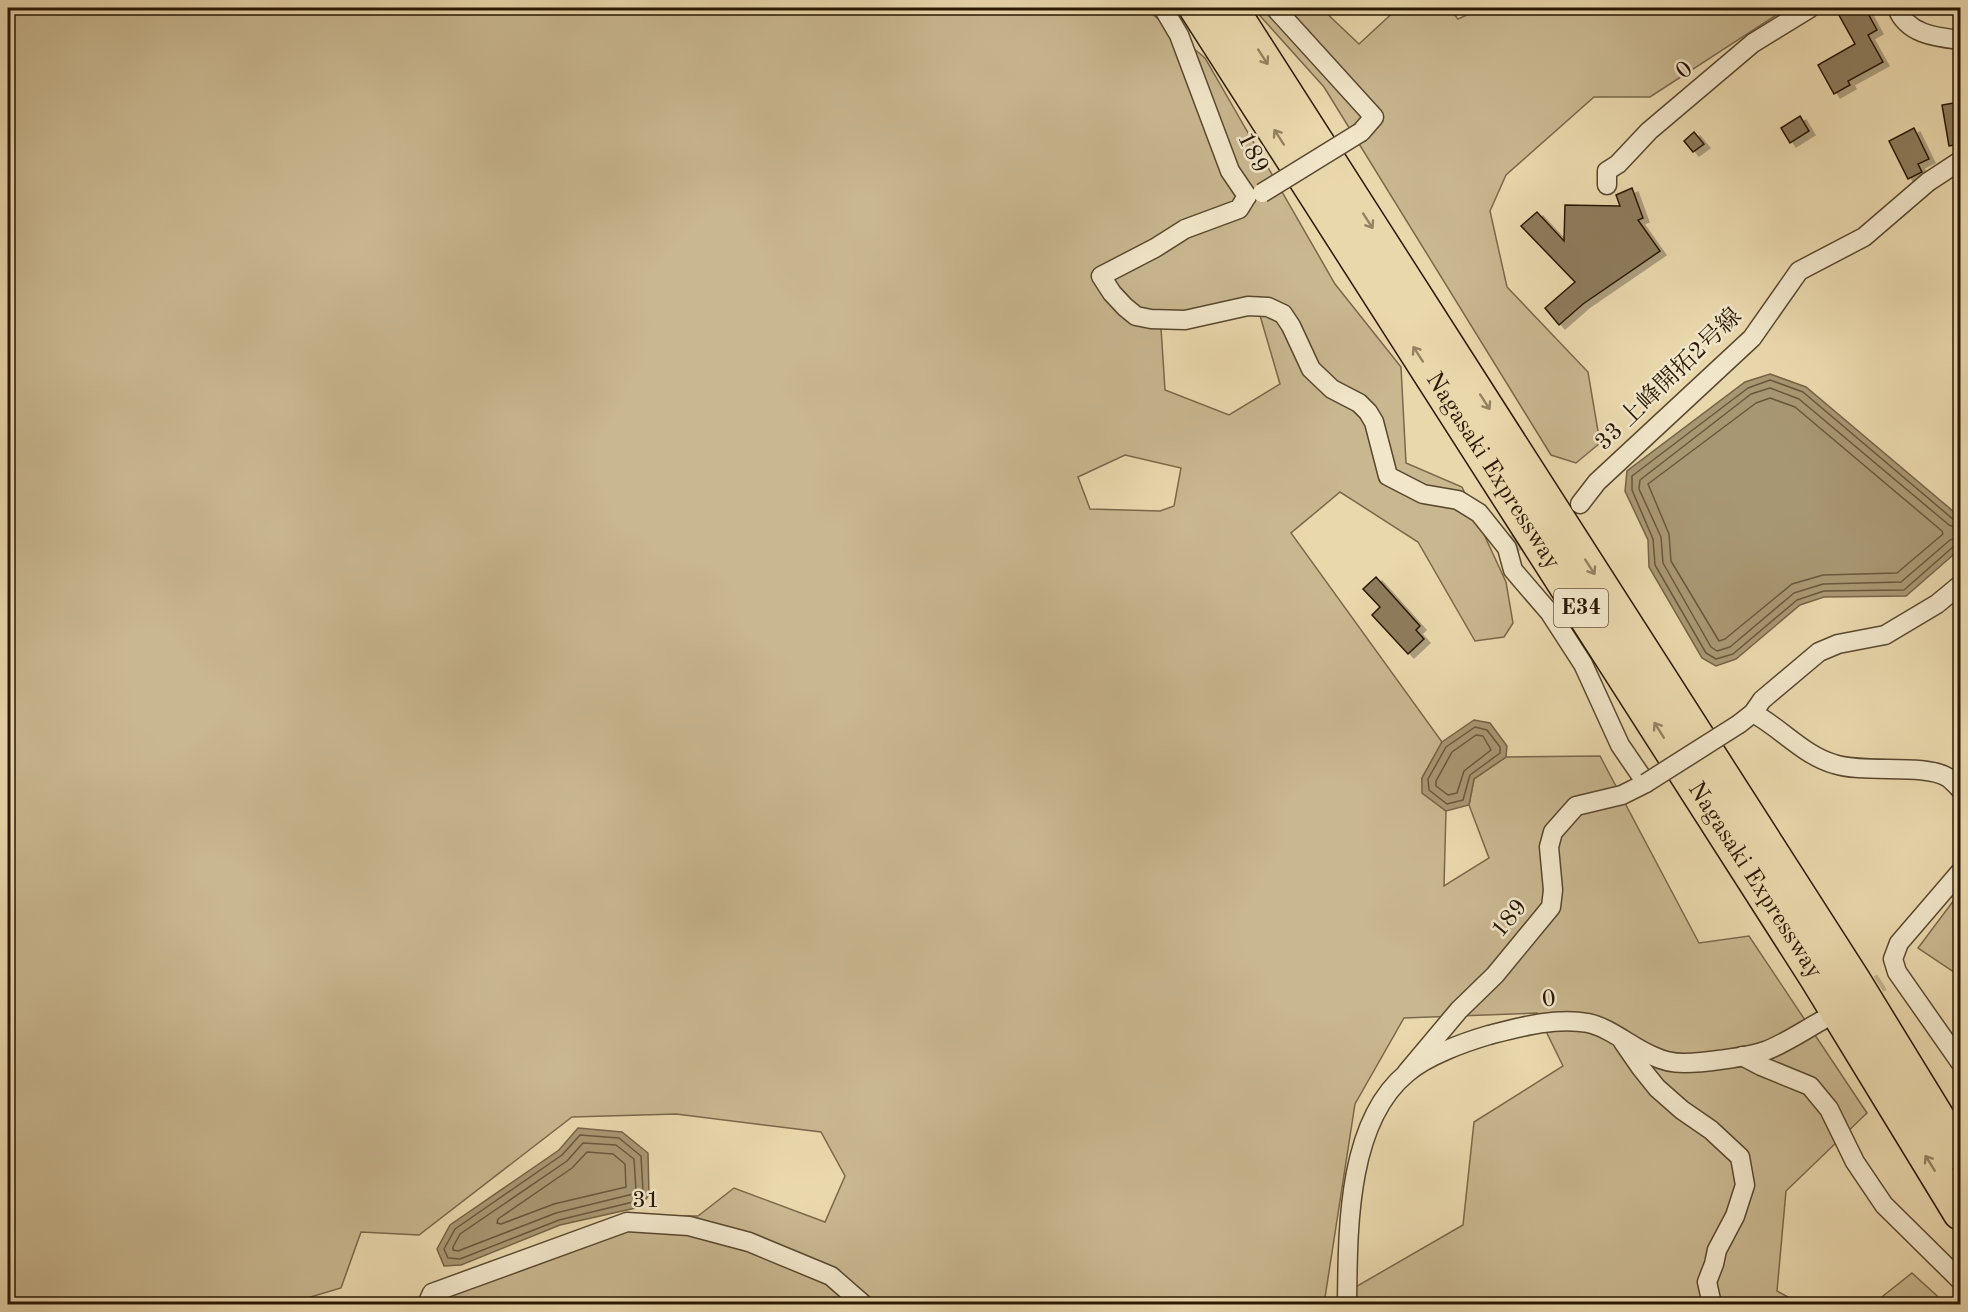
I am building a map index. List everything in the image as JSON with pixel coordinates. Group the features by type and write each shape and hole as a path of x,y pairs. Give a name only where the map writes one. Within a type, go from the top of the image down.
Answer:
{"highway":[{"name":"Nagasaki Expressway","path":"1196,8 1816,977 1960,1212"},
{"name":"Nagasaki Expressway","path":"1231,8 1823,931 1960,1154"}],"street":[{"name":"189","path":"1163,8 1179,35 1230,171 1254,194"},
{"name":"189","path":"1275,8 1374,117 1361,132 1254,194 1239,209 1185,229 1155,248 1101,276 1112,293 1136,316 1185,320 1248,306 1268,308 1283,314 1292,326 1311,369 1332,389 1368,411 1374,422 1388,476 1423,494 1458,500 1479,513 1508,548 1513,570 1550,613 1583,664 1620,745 1646,783"},
{"name":"0","path":"1607,185 1607,171 1618,164 1650,131 1754,43 1810,8"},
{"path":"1897,8 1900,16 1916,30 1932,36 1960,40"},
{"name":"33 上峰開拓2号線","path":"1580,504 1597,482 1752,338 1799,271 1864,237 1928,182 1960,161"},
{"name":"189","path":"1407,1072 1459,1010 1495,975 1551,907 1553,890 1549,847 1553,832 1576,806 1622,795 1646,783 1746,719 1762,700 1819,652 1838,644 1885,634 1937,604 1960,585"},
{"path":"1746,719 1770,723 1814,756 1832,764 1851,769 1927,771 1946,776 1960,789"},
{"path":"1960,872 1899,943 1889,977 1960,1062"},
{"path":"1620,1038 1651,1056 1684,1063 1765,1051 1821,1021"},
{"name":"0","path":"1347,1305 1348,1226 1359,1163 1365,1140 1378,1108 1392,1088 1407,1072 1444,1052 1477,1039 1513,1029 1553,1022 1589,1023 1620,1038 1657,1088 1682,1110 1711,1130 1740,1157 1745,1185 1735,1216 1717,1250 1707,1282 1712,1305"},
{"path":"1742,1056 1810,1086 1829,1109 1855,1162 1884,1205 1960,1280"},
{"name":"31","path":"427,1305 432,1293 627,1222 689,1226 749,1242 831,1275 863,1305"}],"shaded area":[{"path":"8,8 1145,8 1205,58 1335,284 1401,367 1406,463 1462,487 1506,582 1513,623 1504,637 1475,641 1418,542 1340,492 1291,533 1442,742 1422,778 1423,793 1446,811 1444,886 1489,858 1469,805 1474,779 1506,757 1600,756 1699,943 1749,936 1867,1113 1786,1191 1777,1291 1801,1304 1326,1304 1463,1225 1474,1122 1563,1066 1537,1013 1404,1018 1355,1104 1324,1304 442,1304 449,1278 626,1216 698,1216 734,1188 825,1222 845,1176 821,1132 676,1114 572,1117 419,1235 361,1232 341,1288 287,1304 8,1304","holes":["1259,312 1280,384 1229,415 1165,390 1161,328","1125,455 1181,468 1174,506 1160,511 1090,509 1078,477"]},
{"path":"1253,8 1321,8 1359,44 1398,8 1449,8 1458,19 1482,8 1787,8 1650,97 1594,97 1506,175 1490,211 1507,287 1588,372 1600,443 1576,463 1551,455 1324,87"},
{"path":"1960,892 1960,976 1918,948"},
{"path":"1912,1273 1946,1304 1873,1304"}],"water":[{"path":"1770,374 1806,387 1960,517 1960,549 1906,596 1824,597 1800,605 1736,659 1716,666 1702,658 1649,567 1648,540 1625,491 1627,471 1745,382"},
{"path":"1474,720 1490,723 1507,746 1506,757 1474,779 1469,805 1446,811 1422,793 1422,778 1442,742"},
{"path":"578,1128 622,1132 648,1153 649,1195 640,1207 560,1225 461,1265 444,1266 437,1249 450,1225 559,1150"}],"building":[{"path":"1835,8 1865,8 1877,30 1868,35 1883,62 1848,81 1850,85 1834,94 1818,65 1855,44"},
{"path":"1960,102 1960,144 1949,146 1942,105"},
{"path":"1800,116 1809,131 1790,143 1781,128"},
{"path":"1914,128 1929,159 1918,164 1922,172 1908,179 1889,141"},
{"path":"1694,132 1704,144 1693,152 1684,141"},
{"path":"1632,188 1643,218 1638,220 1660,251 1583,304 1559,325 1545,308 1575,282 1521,226 1537,212 1564,241 1565,205 1620,206 1616,195"},
{"path":"1376,577 1420,626 1416,630 1424,639 1408,654 1372,615 1380,607 1363,589"}],"tunnel":[{"path":"1507,548 1580,504"},
{"path":"1856,999 1882,982"}]}
